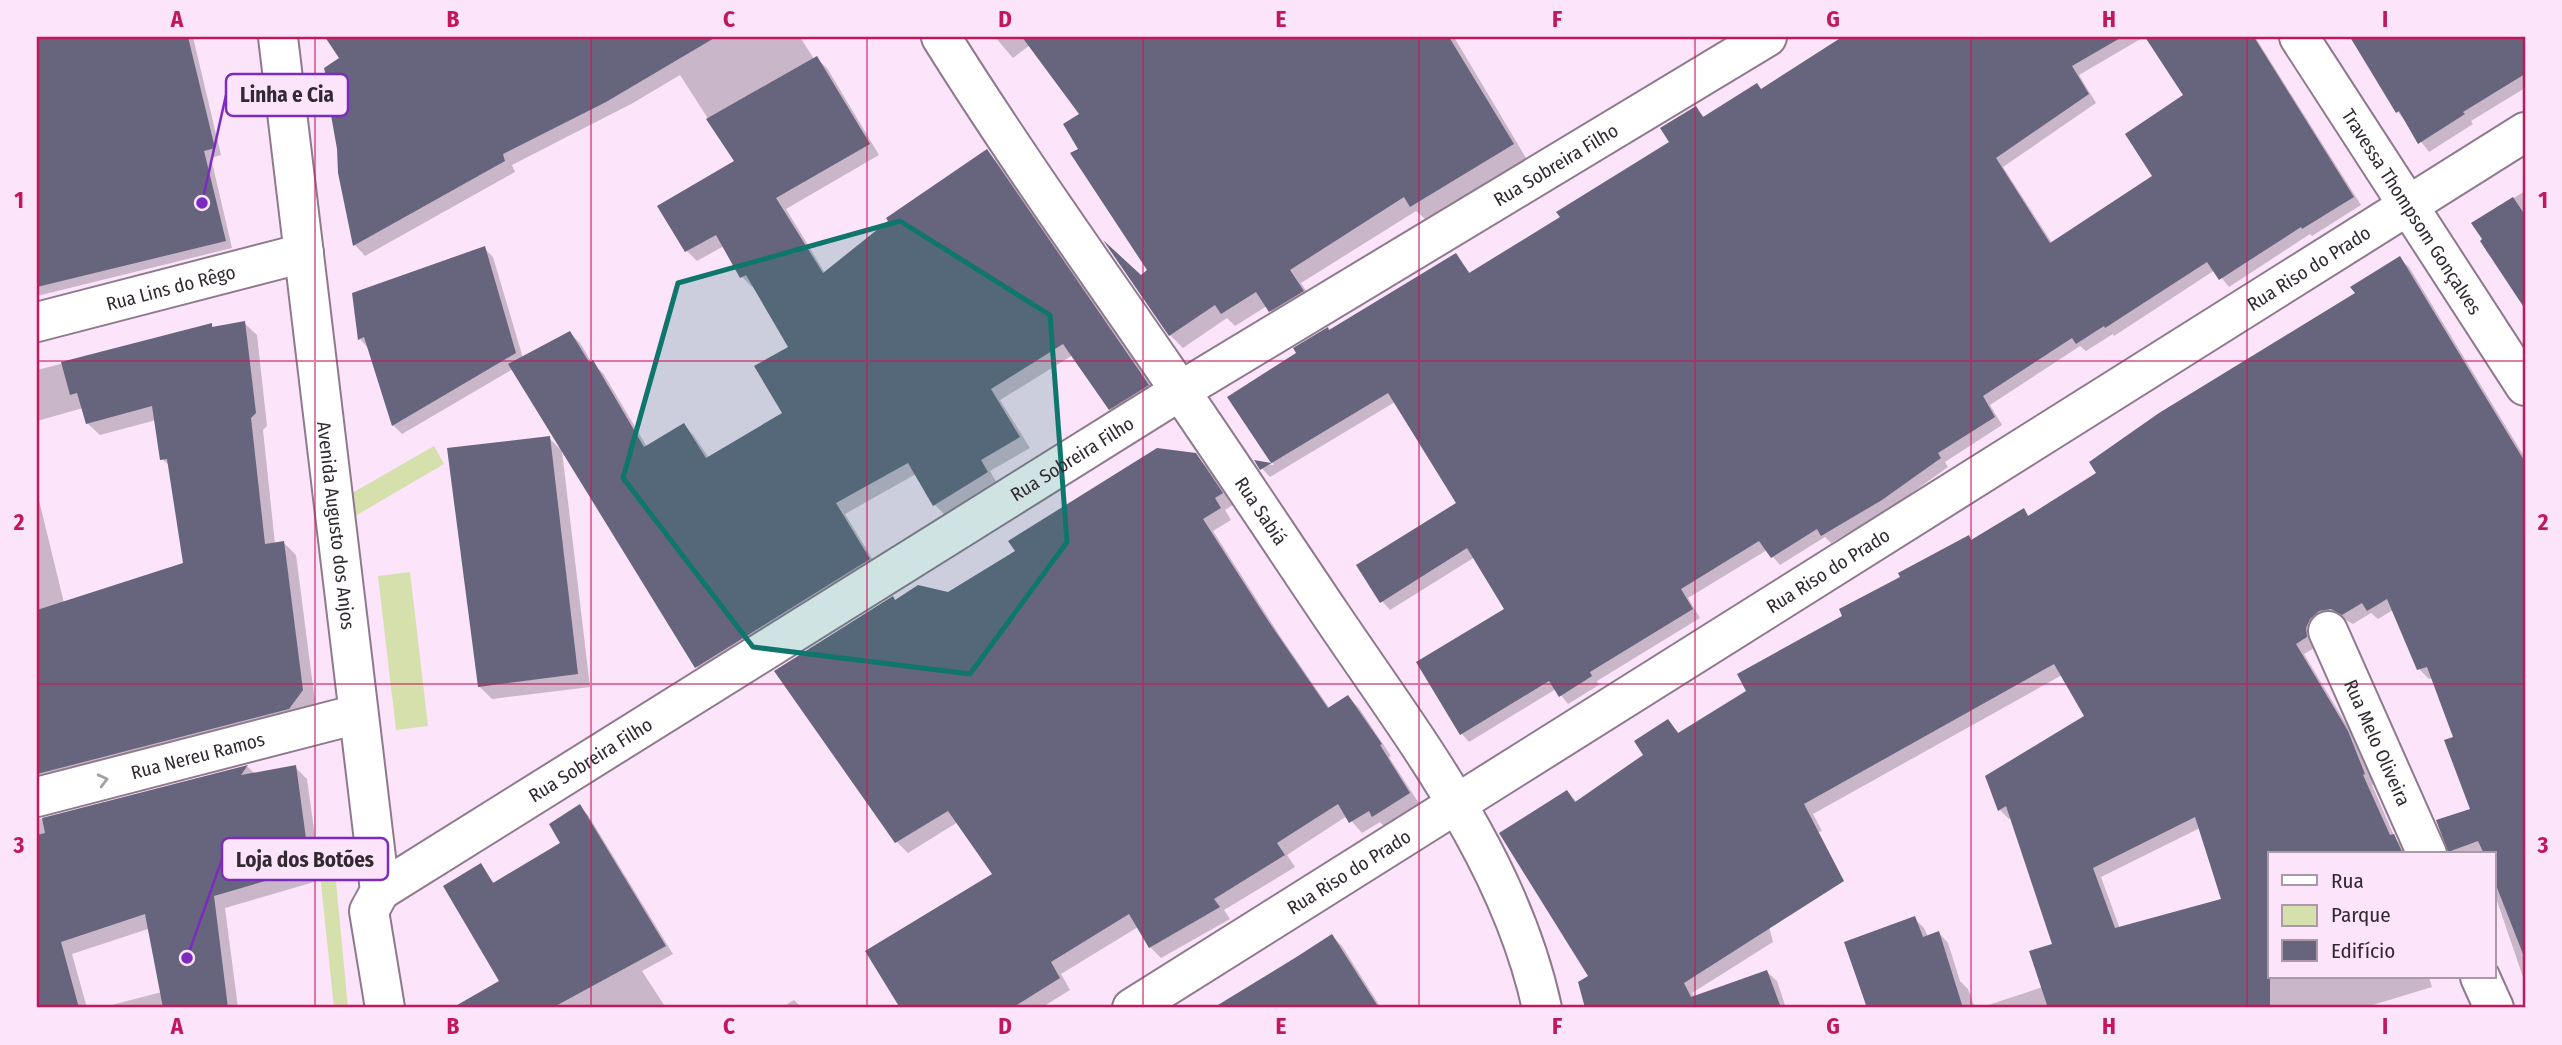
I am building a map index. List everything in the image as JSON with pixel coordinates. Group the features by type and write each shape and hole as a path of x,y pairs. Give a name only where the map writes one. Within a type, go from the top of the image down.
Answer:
{"street":[{"name":"Avenida Augusto dos Anjos","path":"278,37 380,891 369,911 386,1008"},
{"name":"Rua Sabiá","path":"941,37 992,120 1180,391 1458,804 1498,881 1535,980 1542,1008"},
{"name":"Rua Sobreira Filho","path":"380,891 1180,391 1767,37"},
{"name":"Travessa Thompsom Gonçalves","path":"2299,37 2525,386"},
{"name":"Rua Riso do Prado","path":"1132,1008 2525,132"},
{"name":"Rua Lins do Rêgo","path":"37,321 304,253"},
{"name":"Rua Melo Oliveira","path":"2328,631 2426,852"},
{"name":"Rua Nereu Ramos","path":"37,797 358,714"},
{"path":"2480,978 2494,1008"}],"highlighted area":[{"path":"900,221 1050,315 1067,542 970,674 753,647 623,478 678,283"}],"green space":[{"path":"434,446 444,464 350,519 347,496"},
{"path":"410,572 428,726 396,730 378,576"},
{"path":"335,871 348,1008 334,1008 320,874"}],"building":[{"path":"37,37 188,37 215,148 204,151 226,241 37,287"},
{"path":"325,37 716,37 606,102 503,154 505,161 353,246 338,173 331,115 334,114 324,68 339,58"},
{"path":"1022,37 1449,37 1514,144 1410,207 1404,197 1290,270 1304,291 1269,312 1256,292 1221,314 1215,305 1169,336 1103,240 1141,275 1147,270 1070,153 1078,149 1063,124 1079,114"},
{"path":"1842,37 2122,37 2072,66 2089,94 1996,158 2050,243 2152,176 2125,134 2183,95 2145,37 2254,37 2354,197 2302,229 2301,227 2219,280 2207,262 2105,328 2104,326 2076,344 2072,338 1983,396 1995,417 1938,453 1941,458 1882,500 1821,536 1817,529 1771,558 1759,541 1681,589 1693,609 1590,672 1592,676 1559,697 1549,681 1460,735 1416,662 1504,609 1467,548 1380,603 1356,565 1456,503 1388,393 1260,470 1254,460 1271,463 1227,397 1296,353 1293,348 1328,327 1329,330 1456,253 1469,273 1560,217 1556,212 1669,142 1660,128 1696,106 1703,117 1757,83 1761,89"},
{"path":"2350,37 2525,37 2525,74 2463,112 2465,114 2418,144"},
{"path":"817,56 870,144 776,198 823,273 888,221 886,218 987,149 1149,385 1109,410 1063,344 991,389 1020,437 981,460 988,472 933,506 908,463 836,503 870,559 695,668 508,364 570,331 589,362 593,360 644,447 684,423 706,458 782,413 754,366 788,347 746,275 740,278 716,235 685,252 657,206 734,161 706,119"},
{"path":"2513,197 2525,215 2525,309 2471,223"},
{"path":"485,246 516,353 392,426 364,337 358,340 352,293"},
{"path":"2400,256 2525,462 2525,954 2496,885 2496,852 2483,852 2478,841 2448,852 2436,820 2470,809 2444,740 2453,737 2427,667 2417,670 2387,599 2367,611 2362,603 2342,615 2331,609 2319,611 2310,619 2306,628 2307,637 2296,644 2348,731 2365,774 2363,775 2390,835 2394,834 2402,852 2268,852 2270,1008 2048,1008 2029,951 2052,944 2006,806 1998,811 1985,776 2084,716 2054,664 1804,804 1844,881 1684,983 1691,997 1767,970 1781,1008 1585,1008 1578,982 1588,976 1499,833 1567,790 1575,802 1643,755 1634,741 1668,719 1678,733 1746,691 1737,674 1842,616 1839,609 1900,577 1898,573 1969,535 1971,540 2024,508 2028,516 2096,473 2089,462 2159,413 2355,293 2350,287","holes":["2195,817 2221,899 2115,928 2093,868"]},
{"path":"245,321 256,413 251,418 265,544 284,541 303,690 289,709 37,774 37,610 183,563 167,459 160,460 152,406 86,424 77,393 70,395 61,362 212,323 212,327"},
{"path":"550,436 578,674 478,687 447,448"},
{"path":"1157,448 1196,453 1223,493 1215,498 1221,508 1203,519 1328,708 1348,695 1382,744 1380,745 1410,793 1372,817 1369,811 1349,823 1338,804 1277,843 1285,855 1214,899 1220,907 1149,948 1129,914 1051,962 1060,978 1012,1008 900,1008 865,951 992,874 948,811 895,843 774,671 893,596 895,600 918,585 948,592 1015,551 1008,541"},
{"path":"248,765 241,775 296,765 310,868 214,896 228,1008 163,1008 145,914 61,942 79,1008 37,1008 37,835 45,833 42,818"},
{"path":"580,804 666,946 552,1008 452,1008 499,981 443,886 481,863 493,883 560,843 549,824"},
{"path":"1915,916 1923,937 1939,931 1963,1008 1867,1008 1844,942"},
{"path":"1332,934 1379,1008 1213,1008 1298,956"}],"place":[{"name":"Linha e Cia","path":"202,203"},
{"name":"Loja dos Botões","path":"187,958"}]}
